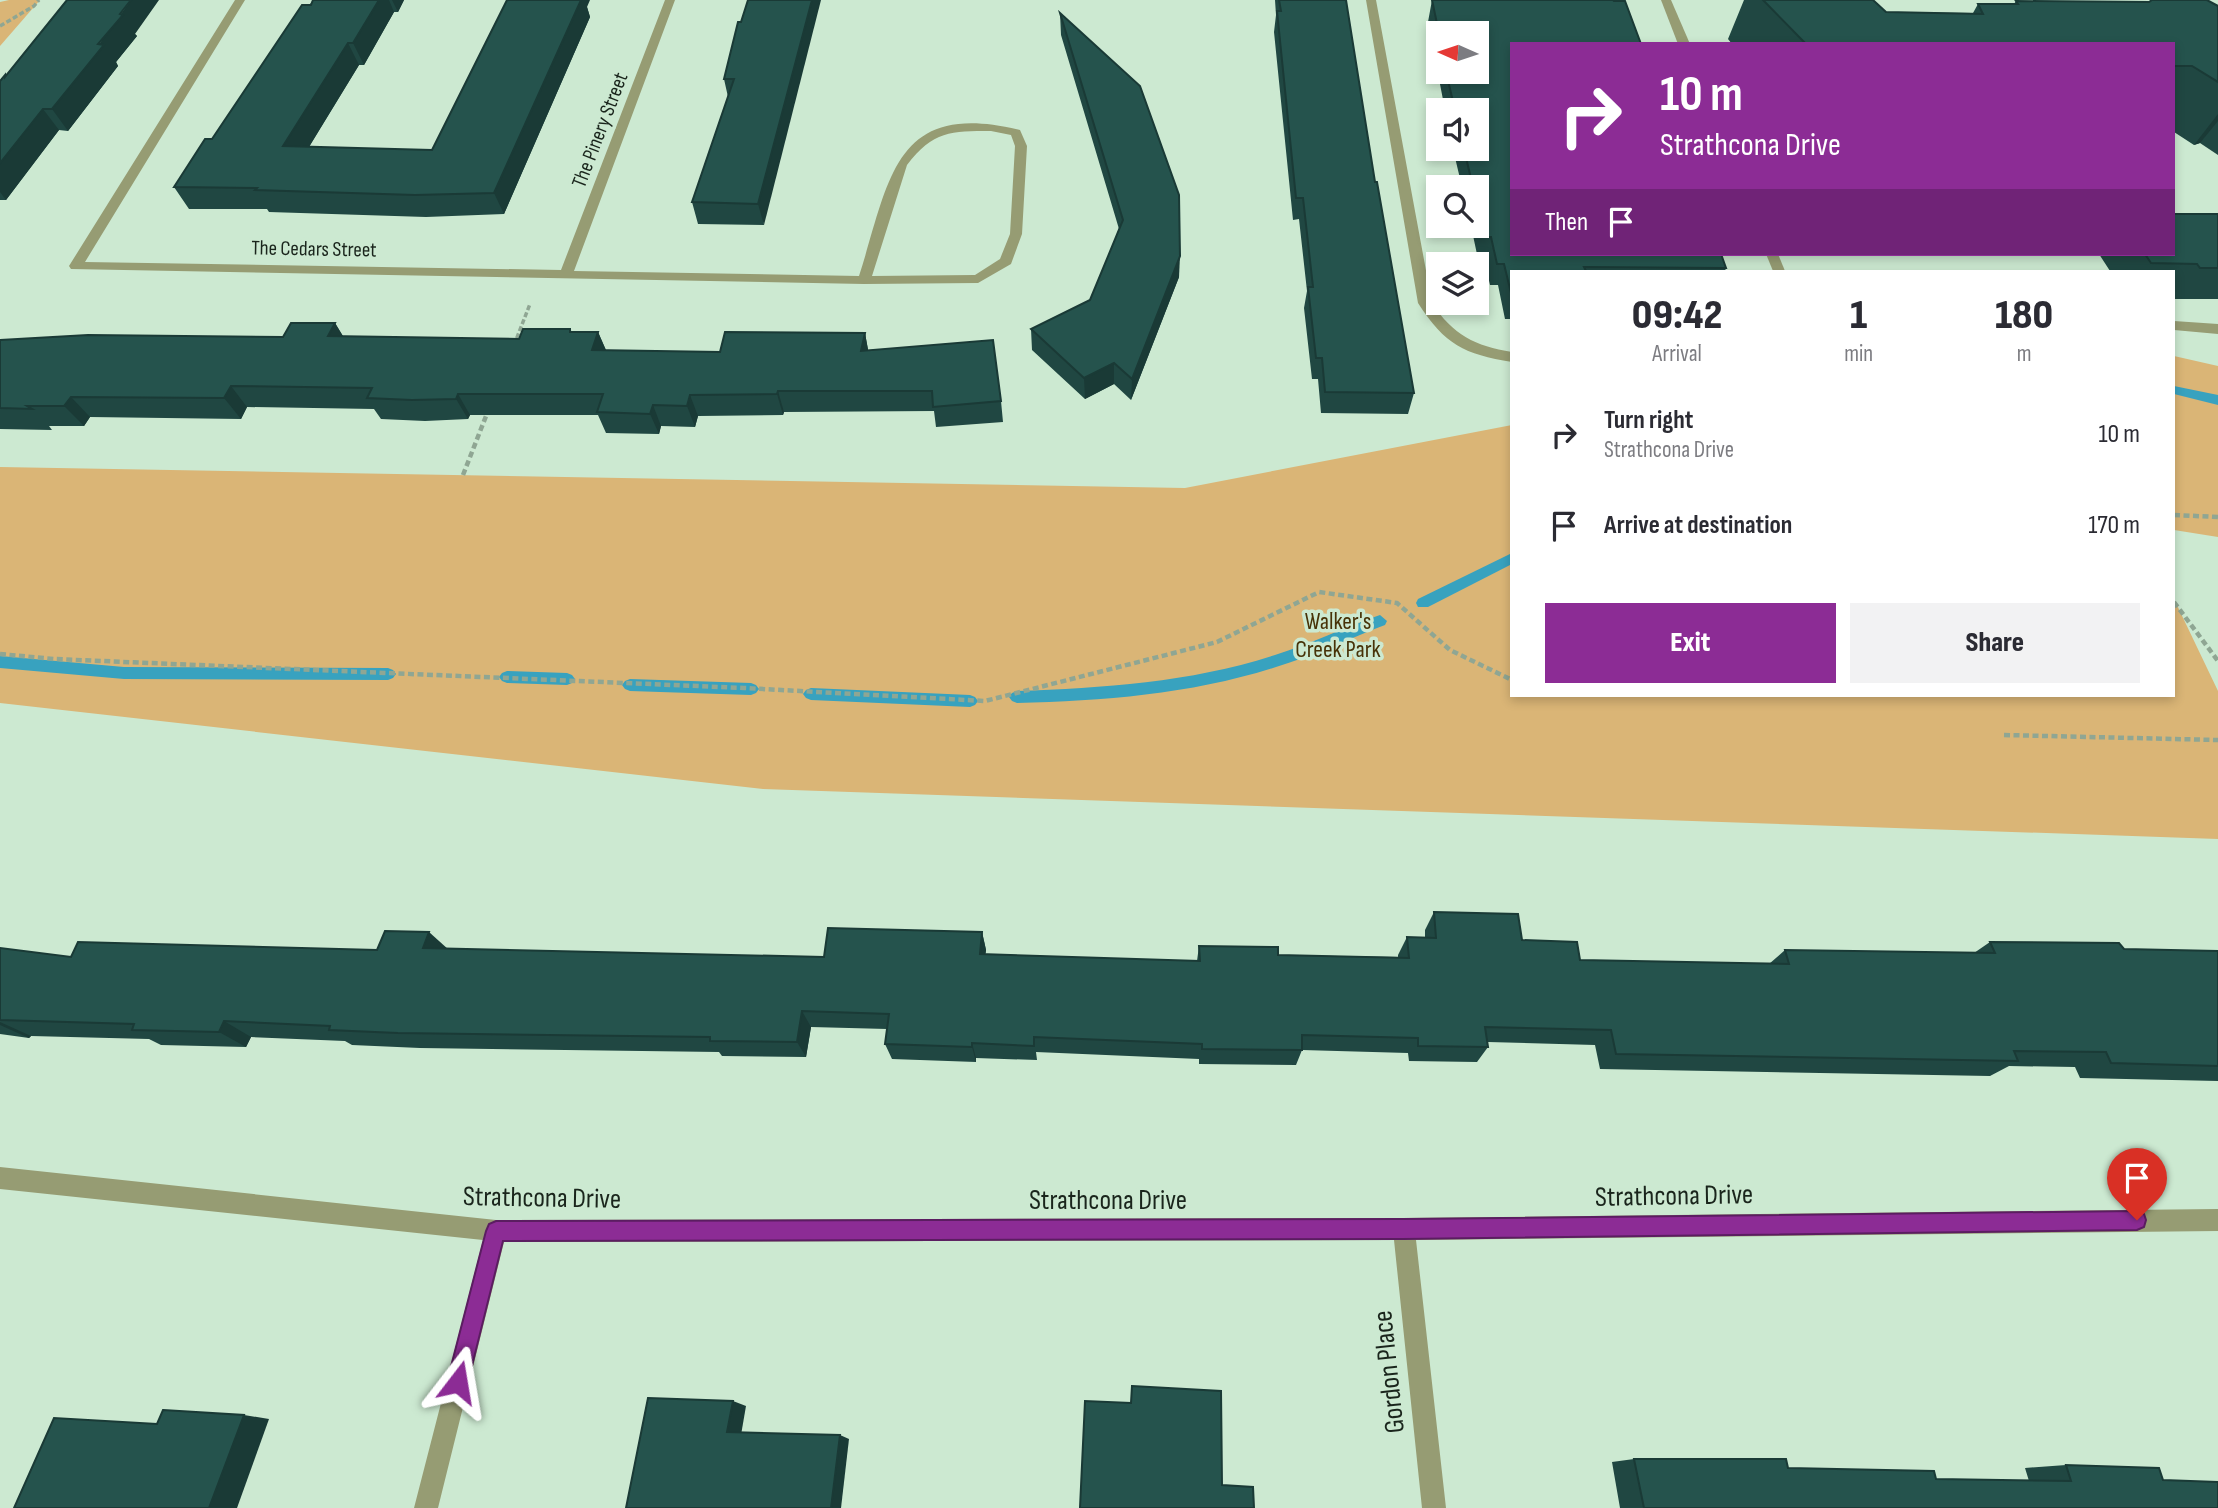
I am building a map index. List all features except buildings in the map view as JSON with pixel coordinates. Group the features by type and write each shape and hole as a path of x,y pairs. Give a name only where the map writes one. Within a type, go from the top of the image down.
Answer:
{"street":[{"name":"The Cedars Street","path":"240,0 76,266 864,281 978,279 1006,261 1016,234 1021,146 1016,132 991,127 946,128 914,148 901,165 864,281"},
{"name":"The Pinery Street","path":"566,274 670,0"},
{"path":"1371,0 1426,303 1440,329 1474,351 1510,357"},
{"path":"1666,0 1683,42"},
{"path":"2175,327 2218,329"},
{"name":"Strathcona Drive","path":"0,1178 496,1231 1404,1229 2218,1220"},
{"name":"Gordon Place","path":"1404,1229 1434,1508"},
{"path":"426,1508 496,1231"}],"path":[{"path":"0,26 34,6 39,0"},
{"path":"512,349 541,274"},
{"path":"463,475 493,400"},
{"path":"2175,515 2218,517"},
{"path":"0,654 54,659 985,701 1217,642 1319,592 1396,603 1450,650 1510,679"},
{"path":"2175,604 2218,661"},
{"path":"2004,735 2218,740"}],"green space":[{"path":"40,0 0,46 0,2"},
{"path":"2175,356 2218,366 2218,537 2175,530"},
{"name":"Walker's Creek Park","path":"1510,425 1510,697 2175,697 2175,601 2218,691 2218,839 763,789 0,703 0,467 1185,488"}],"waterway":[{"path":"2175,390 2218,400"},
{"path":"1423,603 1510,559"},
{"path":"1017,697 1109,692 1230,674 1305,651 1380,621"},
{"path":"0,662 124,673 388,674"},
{"path":"507,677 567,679"},
{"path":"630,685 751,689"},
{"path":"811,694 970,701"}],"route":[{"path":"458,1382 496,1231 1404,1229 2137,1220"}]}
